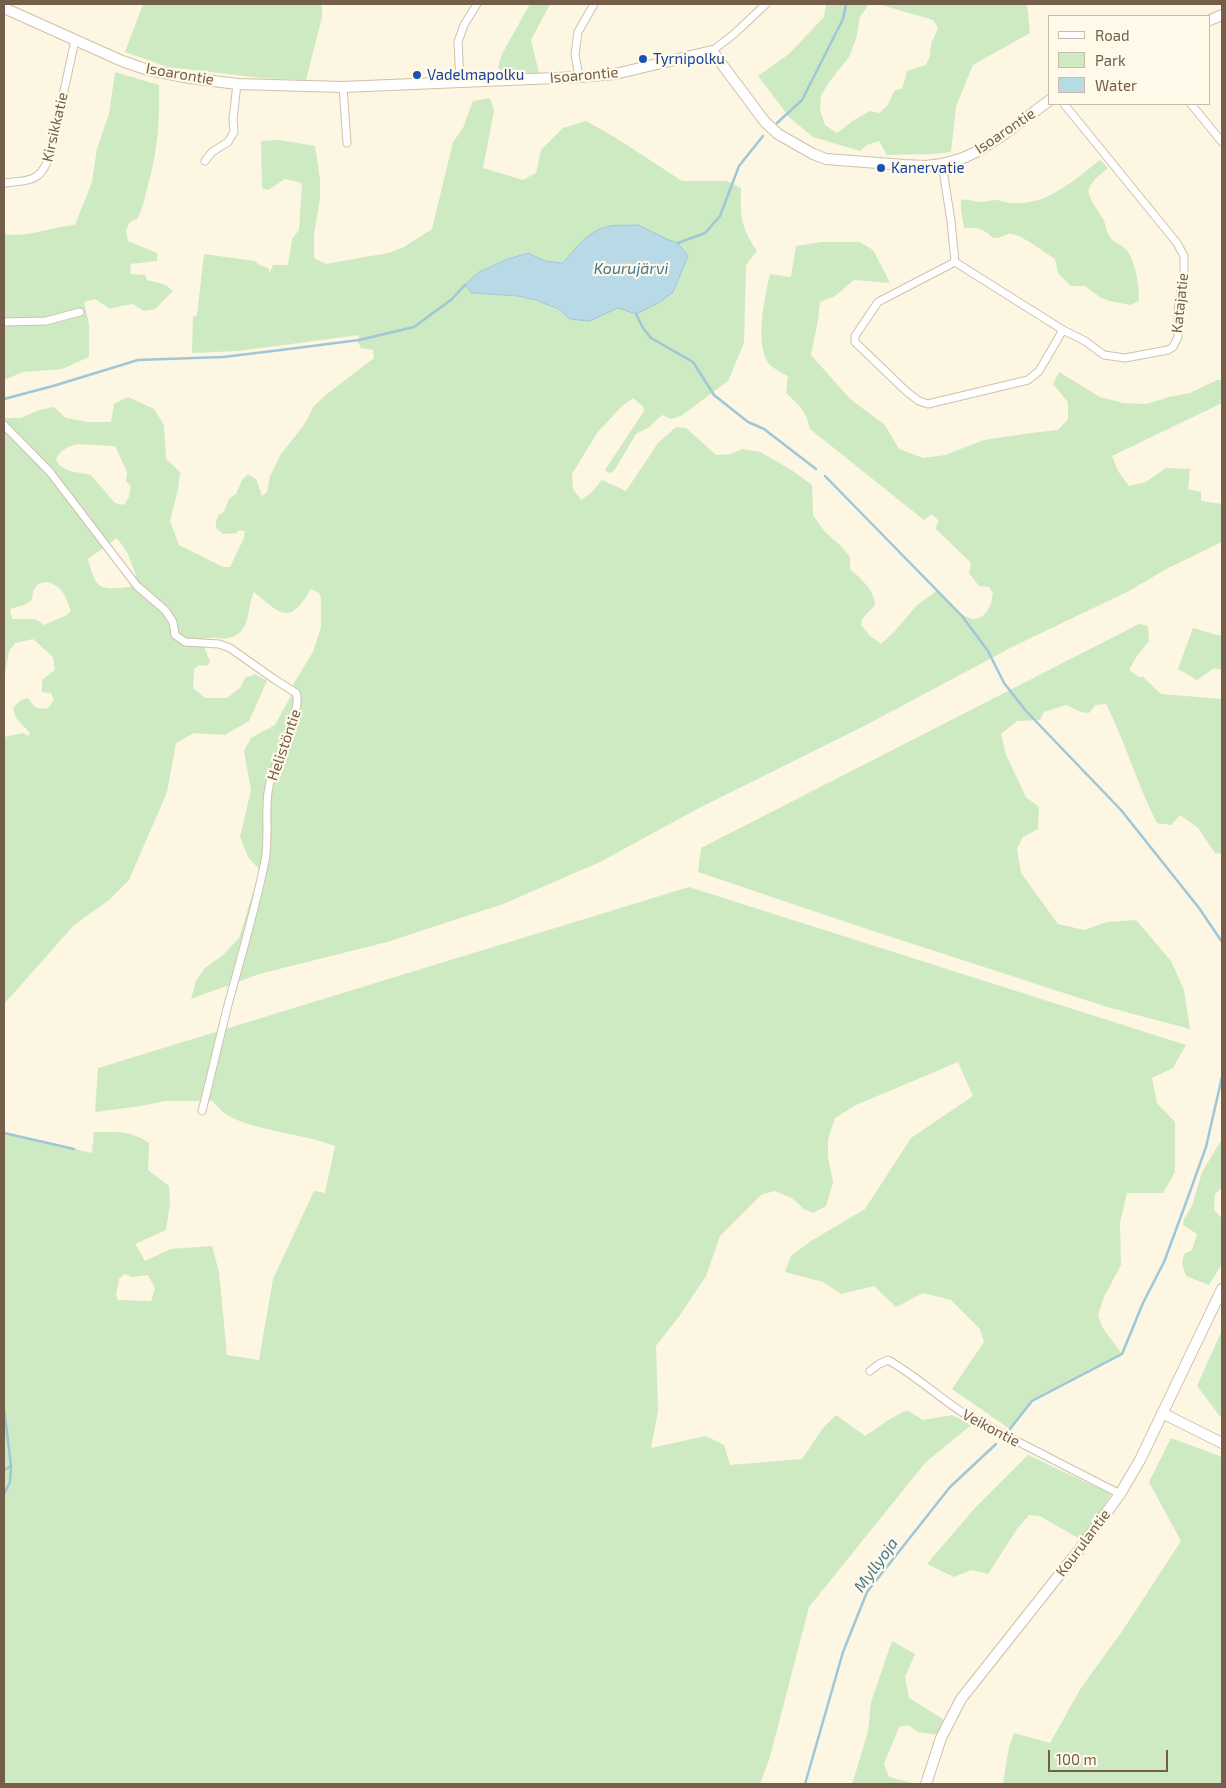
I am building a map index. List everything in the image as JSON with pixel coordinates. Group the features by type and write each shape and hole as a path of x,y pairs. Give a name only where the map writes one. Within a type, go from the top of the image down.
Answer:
{"street":[{"path":"460,81 458,42 464,25 476,4"},
{"path":"579,77 575,54 578,32 594,4"},
{"path":"712,51 734,34 766,4"},
{"name":"Isoarontie","path":"4,8 122,61 148,70 238,84 343,87 579,77 615,74 712,51 765,122 778,134 812,154 826,159 867,163 926,166 964,158 1003,135 1048,101"},
{"name":"Kirsikkatie","path":"4,183 35,178 46,167 53,143 74,40"},
{"path":"205,161 212,152 228,142 234,132 233,119 238,84"},
{"path":"343,87 347,143"},
{"name":"Katajatie","path":"955,262 1063,330 1085,341 1104,355 1126,358 1168,350 1173,347 1178,337 1178,310 1184,274 1184,256 1177,243 1065,105"},
{"path":"1192,105 1222,142"},
{"path":"942,164 955,262 878,302 855,336 855,342 907,392 919,401 928,404 1028,380 1039,371 1063,330"},
{"path":"4,322 46,321 80,312"},
{"name":"Helistöntie","path":"4,425 50,472 137,586 165,610 173,622 175,635 185,642 219,644 230,648 296,692 298,696 292,724 271,780 268,795 266,855 202,1111"},
{"name":"Kourulantie","path":"926,1784 942,1738 961,1699 1079,1550 1120,1494 1140,1460 1222,1289"},
{"name":"Veikontie","path":"870,1371 888,1360 907,1370 947,1403 968,1416 1120,1494"},
{"path":"1162,1413 1222,1443"}],"green space":[{"path":"143,4 322,4 322,17 306,80 261,78 168,67 125,52"},
{"path":"530,4 550,4 531,40 539,73 503,74 498,67 502,54"},
{"path":"826,4 869,4 860,17 856,39 849,57 821,95 820,110 825,125 837,133 870,111 879,113 887,106 895,90 902,89 907,71 926,65 930,56 931,44 938,28 933,20 878,4 1027,4 1030,33 973,65 956,106 951,152 887,155 879,141 867,145 860,151 813,137 790,118 758,76 789,54 824,17"},
{"path":"115,72 159,85 157,138 153,163 139,215 137,219 130,222 126,230 128,241 157,253 157,261 130,264 131,274 145,275 147,280 166,285 173,291 155,309 144,311 133,304 110,309 95,299 84,302 89,324 89,357 62,369 23,372 4,380 4,234 22,235 75,225 92,182 97,149 109,114"},
{"path":"490,98 494,111 483,168 523,180 536,173 541,150 563,128 586,121 682,181 727,181 741,188 743,221 757,251 746,265 744,343 728,381 681,416 671,419 662,415 648,428 636,434 614,471 609,473 605,470 644,411 643,406 633,398 621,407 597,433 572,474 573,489 581,500 591,493 602,480 626,491 658,443 676,427 686,428 716,455 731,454 742,449 760,452 790,469 812,485 813,515 825,532 850,557 850,569 872,594 875,605 862,619 861,625 870,636 881,644 917,605 938,590 962,614 976,619 983,616 989,608 993,593 989,587 979,586 969,573 971,563 935,528 939,521 932,514 924,520 810,429 804,413 786,393 788,376 771,366 766,358 761,335 770,274 791,277 796,246 821,242 860,242 873,250 890,283 854,280 835,296 820,302 811,355 850,399 885,425 899,449 923,458 945,455 984,440 1058,430 1068,419 1068,402 1053,384 1059,372 1100,397 1123,403 1146,404 1190,393 1217,380 1222,380 1222,403 1112,456 1118,471 1129,486 1146,482 1166,468 1190,469 1188,489 1201,492 1201,501 1222,504 1222,542 1166,569 1131,590 1014,646 866,725 697,809 600,862 503,904 387,942 259,974 191,999 196,981 205,968 223,955 239,938 260,870 248,857 240,837 251,790 244,751 251,738 275,725 292,694 294,683 313,652 321,627 321,598 319,593 311,589 297,608 285,613 279,611 254,592 245,625 241,631 229,638 205,639 205,649 210,662 207,666 199,665 194,669 193,688 205,698 227,698 240,688 245,678 255,674 267,681 249,721 225,735 194,733 176,743 167,792 129,880 109,900 74,925 4,1004 4,737 23,733 28,736 30,733 16,718 13,708 21,700 28,698 36,707 41,709 48,708 54,700 51,693 42,692 42,680 55,670 53,657 33,639 15,643 9,651 4,680 4,418 21,418 36,411 54,407 66,418 88,422 111,422 114,404 128,397 154,409 164,425 166,459 180,472 170,521 179,545 223,567 230,567 244,538 245,531 239,530 236,533 223,534 216,528 216,521 219,515 224,512 229,499 236,494 242,480 248,474 256,479 262,496 267,492 270,476 281,454 304,425 314,406 374,358 373,350 361,348 358,342 359,335 238,351 192,353 193,317 197,315 204,254 255,261 259,265 268,268 270,273 273,265 288,265 292,239 299,230 302,183 285,179 268,190 262,188 261,141 280,140 315,146 320,180 320,199 314,234 314,258 326,264 388,253 404,247 432,229 453,142 463,128 473,101","holes":["607,226 678,243 636,314 618,308 570,319 535,300 472,293 479,272 508,259 528,253 545,261 563,263 572,252 594,233","77,444 115,446 127,472 126,481 131,486 129,497 124,505 115,503 91,475 70,471 60,466 56,460 64,449","117,538 127,552 136,575 130,587 105,588 100,586 94,577 88,559","47,582 57,586 65,597 71,611 67,615 44,625 35,619 12,619 10,609 24,605 32,600 33,591 38,584"]},
{"path":"1100,160 1108,168 1093,182 1089,192 1090,197 1103,219 1110,237 1122,246 1131,257 1136,276 1139,301 1130,305 1110,301 1101,298 1085,286 1071,286 1058,273 1055,259 1019,236 1008,234 993,238 980,229 964,228 961,200 966,199 980,202 996,200 1011,203 1036,201 1069,184"},
{"path":"1139,624 1148,626 1149,641 1129,670 1139,677 1143,677 1161,694 1222,699 1222,854 1215,853 1198,828 1180,815 1171,825 1157,823 1106,704 1095,705 1089,713 1081,712 1066,705 1044,712 1040,720 1017,721 1001,734 1006,755 1026,797 1039,807 1038,829 1023,837 1017,849 1021,873 1058,924 1084,930 1107,922 1136,920 1171,961 1184,990 1190,1029 1107,1007 698,872 701,848"},
{"path":"1193,628 1222,635 1222,670 1214,668 1197,680 1178,669"},
{"path":"689,887 1186,1045 1173,1068 1152,1078 1157,1103 1175,1122 1175,1172 1163,1193 1127,1193 1120,1223 1121,1265 1104,1297 1098,1315 1102,1327 1122,1354 1032,1401 1010,1429 952,1389 984,1342 980,1329 951,1300 923,1293 896,1307 874,1286 841,1294 823,1282 785,1272 791,1256 811,1241 865,1209 911,1138 973,1096 958,1062 856,1105 835,1118 828,1139 828,1157 833,1182 826,1206 813,1213 804,1209 793,1199 776,1191 762,1194 720,1236 706,1276 680,1315 656,1346 658,1411 651,1448 706,1436 724,1445 730,1465 802,1459 823,1428 836,1415 865,1436 907,1410 923,1420 952,1415 971,1425 925,1463 809,1607 770,1757 760,1784 4,1784 4,1133 92,1153 94,1132 129,1134 149,1143 148,1170 169,1186 170,1204 166,1230 135,1244 145,1261 171,1249 212,1246 219,1272 227,1355 259,1360 273,1279 314,1191 325,1193 335,1146 239,1121 225,1114 213,1101 164,1101 95,1112 98,1068","holes":["124,1274 132,1277 148,1275 155,1288 151,1301 118,1300 116,1295 119,1279"]},
{"path":"1222,1139 1222,1188 1215,1194 1214,1210 1222,1218 1222,1264 1209,1285 1186,1276 1182,1264 1184,1254 1192,1250 1197,1234 1183,1225 1184,1219 1192,1206 1202,1172"},
{"path":"1222,1330 1222,1419 1197,1386"},
{"path":"1171,1438 1222,1457 1222,1784 1003,1784 1009,1747 1014,1733 1050,1743 1081,1688 1123,1630 1181,1541 1149,1482"},
{"path":"1028,1455 1111,1494 1083,1541 1040,1516 1029,1515 1017,1529 988,1574 971,1570 954,1577 927,1564 974,1509"},
{"path":"892,1641 915,1654 905,1677 909,1698 946,1721 939,1735 918,1732 908,1725 899,1727 884,1764 889,1777 916,1784 852,1784 868,1732 871,1702"}],"water":[{"name":"Kourujärvi","path":"638,225 678,243 688,256 673,292 660,302 636,314 618,308 589,321 570,319 558,309 536,300 517,296 472,293 465,285 479,272 508,259 528,253 545,261 563,263 593,232 606,227"}],"waterway":[{"path":"777,123 802,100 843,19 846,4"},
{"path":"678,243 705,233 720,216 739,166 763,136"},
{"path":"4,399 138,360 223,357 359,340 414,327 452,299 465,285"},
{"path":"636,314 651,338 693,362 714,395 748,422 764,429 816,469"},
{"path":"825,476 962,616 988,651 1004,683 1026,711 1121,810 1199,908 1222,942"},
{"path":"1010,1429 1032,1401 1122,1354 1143,1303 1164,1262 1187,1200 1206,1147 1222,1077"},
{"path":"4,1133 74,1149"},
{"path":"4,1408 11,1466 10,1482 4,1494"},
{"name":"Myllyoja","path":"805,1784 843,1652 867,1592 950,1487 996,1444"},
{"path":"4,1470 11,1466"}],"place":[{"name":"Tyrnipolku","path":"643,59"},
{"name":"Vadelmapolku","path":"417,75"},
{"name":"Kanervatie","path":"881,168"}]}
